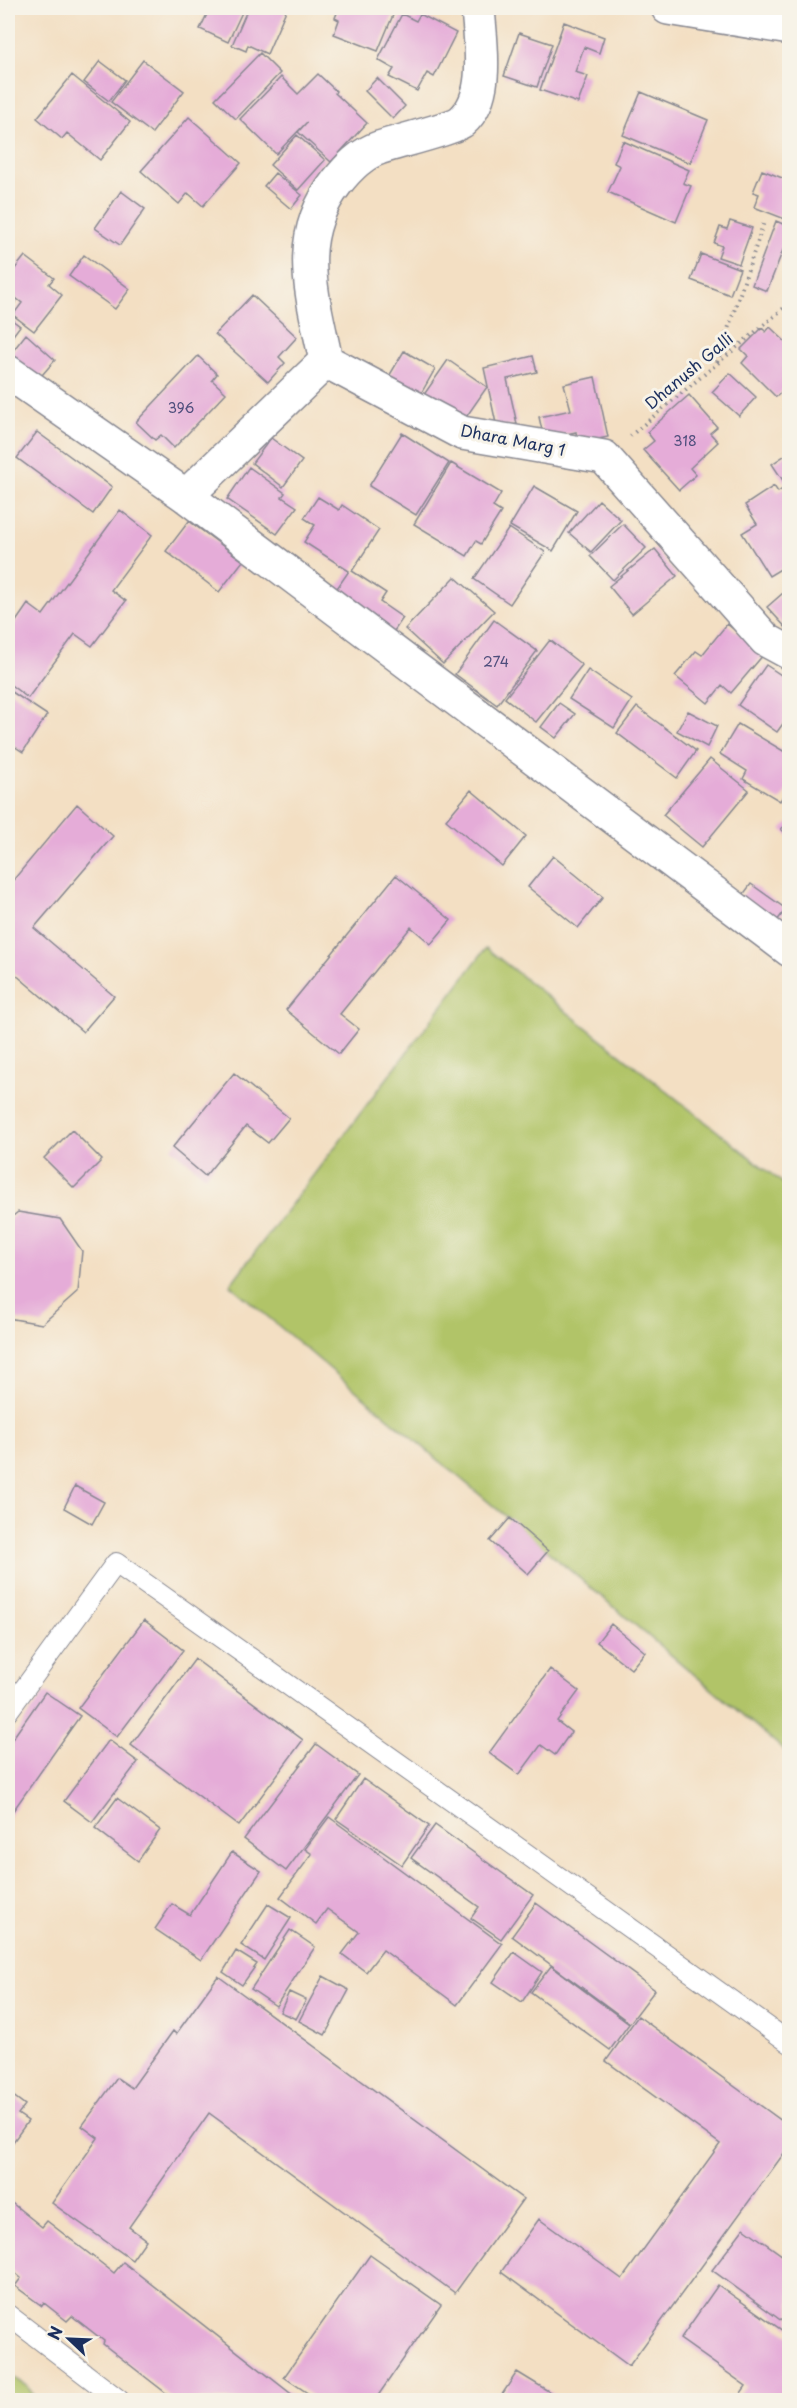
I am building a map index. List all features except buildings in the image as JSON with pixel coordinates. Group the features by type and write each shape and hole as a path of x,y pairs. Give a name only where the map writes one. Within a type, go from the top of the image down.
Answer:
{"street":[{"path":"186,496 326,361 310,268 309,236 324,198 350,165 376,149 461,122 476,100 483,74 478,8"},
{"path":"668,8 789,28"},
{"name":"Dhara Marg 1","path":"326,361 462,434 604,457"},
{"path":"8,372 186,496 786,938"},
{"path":"604,457 766,640 789,653"}],"lane":[{"path":"8,1711 116,1563 789,2043"},
{"path":"8,2315 119,2400"}],"path":[{"path":"717,363 764,222"},
{"name":"Dhanush Galli","path":"604,457 789,303"}],"green space":[{"path":"486,948 789,1188 789,1754 230,1285"},
{"path":"8,2375 27,2386 37,2400 8,2400"}]}
